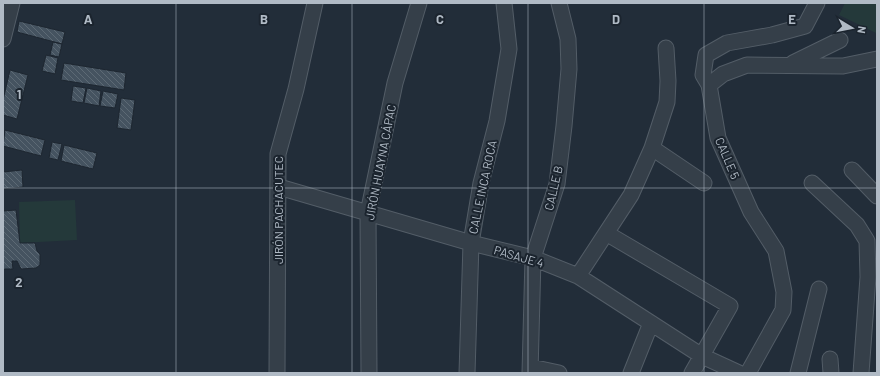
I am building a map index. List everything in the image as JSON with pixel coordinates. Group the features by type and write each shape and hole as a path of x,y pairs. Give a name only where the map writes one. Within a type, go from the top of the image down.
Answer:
{"street":[{"path":"3,38 12,3"},
{"name":"JIRÓN PACHACUTEC","path":"277,373 278,154 296,89 315,3"},
{"name":"JIRÓN HUAYNA CÁPAC","path":"369,373 368,213 395,83 418,3"},
{"name":"CALLE INCA ROCA","path":"467,373 471,243 482,183 497,121 509,49 504,3"},
{"name":"CALLE B","path":"530,370 533,258 556,184 564,126 569,69 568,39 559,3"},
{"name":"CALLE 5","path":"748,373 783,310 784,292 776,251 751,212 718,138 709,85 703,75 706,55 727,43 772,36 805,26 817,3"},
{"path":"790,64 840,40"},
{"path":"578,276 631,195 652,148 667,102 668,81 666,48"},
{"path":"709,85 723,74 747,64 842,66 877,59"},
{"path":"652,148 704,183"},
{"path":"852,170 877,196"},
{"path":"812,183 858,225 867,241 868,276 861,373"},
{"name":"PASAJE 4","path":"279,187 471,243 533,258 578,276 702,356 739,373"},
{"path":"606,234 730,306 692,373"},
{"path":"798,373 819,289"},
{"path":"631,373 651,323"},
{"path":"530,370 559,373"}],"green space":[{"path":"845,3 877,3 876,33 839,15"},
{"path":"75,200 77,240 20,243 19,202"}],"building":[{"path":"19,21 65,32 62,44 17,32"},
{"path":"53,42 62,44 59,57 50,55"},
{"path":"46,55 58,58 55,74 42,71"},
{"path":"64,63 126,73 124,90 61,80"},
{"path":"10,70 28,75 17,119 3,115 3,100"},
{"path":"73,86 86,88 83,103 71,101"},
{"path":"87,88 101,91 99,106 84,103"},
{"path":"103,91 118,94 115,108 100,106"},
{"path":"121,98 135,100 131,130 117,128"},
{"path":"5,130 45,140 41,156 3,146"},
{"path":"52,142 62,144 58,160 49,158"},
{"path":"64,145 97,153 93,169 61,161"},
{"path":"22,170 23,187 3,189 3,172"},
{"path":"16,210 20,243 35,243 37,251 40,254 40,265 36,268 21,269 17,261 12,261 13,269 3,269 3,211"}]}
